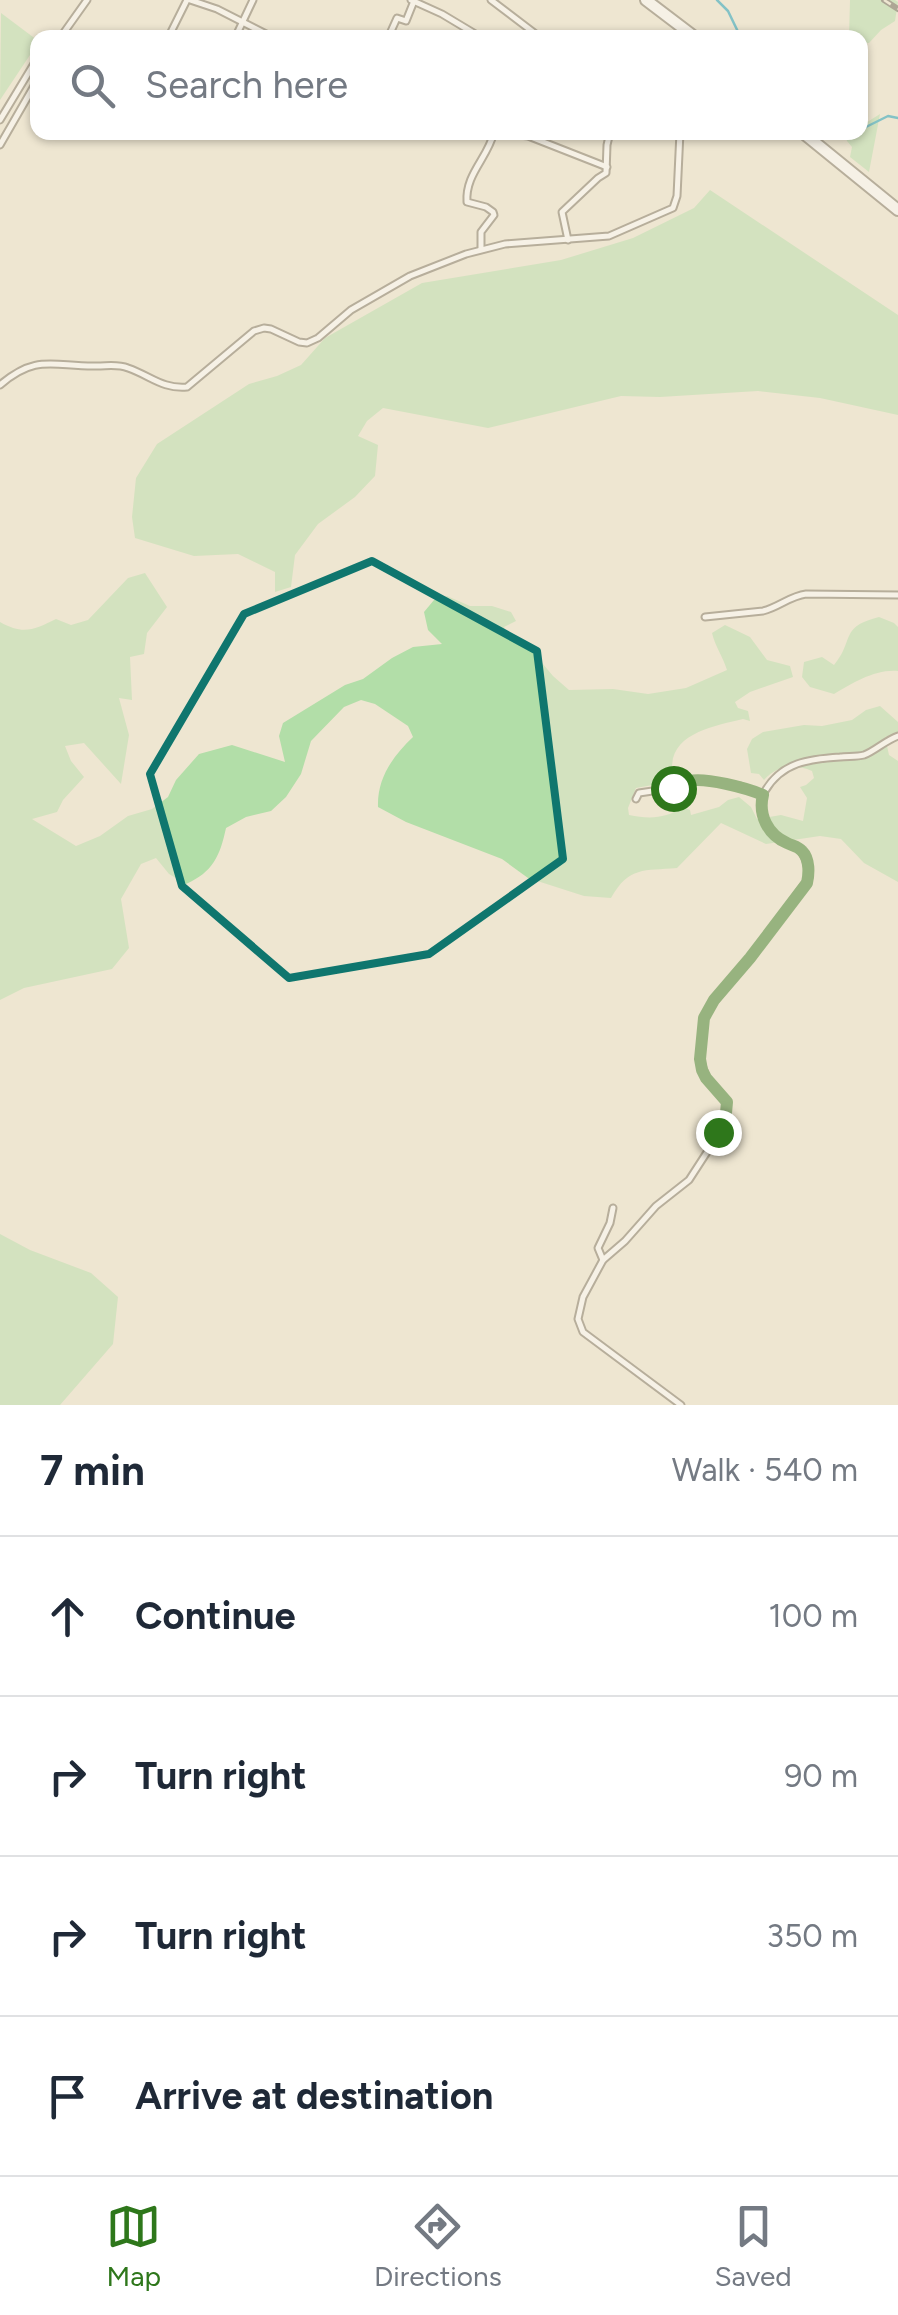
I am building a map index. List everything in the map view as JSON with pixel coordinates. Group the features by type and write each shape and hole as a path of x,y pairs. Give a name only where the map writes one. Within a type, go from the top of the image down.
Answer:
{"highway":[{"path":"646,0 685,30"},
{"path":"812,140 898,210"}],"street":[{"path":"65,30 86,0"},
{"path":"173,30 189,0 258,30"},
{"path":"238,30 253,0"},
{"path":"392,30 397,18 406,21 412,0 469,30"},
{"path":"490,0 529,29"},
{"path":"498,0 502,8"},
{"path":"0,120 30,70"},
{"path":"0,145 30,92"},
{"path":"481,250 481,232 493,212 467,202 466,196 470,180 492,140"},
{"path":"538,140 607,168"},
{"path":"568,240 563,210 606,174 608,140"},
{"path":"0,385 26,367 47,364 124,366 167,387 187,388 254,331 271,329 307,343 351,310 410,276 481,250 506,244 609,236 673,208 680,140"},
{"path":"705,617 764,611 796,595 898,595"},
{"path":"681,1405 580,1328 583,1297 602,1260 656,1206 690,1180 711,1146 728,1106 726,1098 702,1070 704,1018 809,878 804,852 776,837 766,825 761,812 763,795 789,765 863,755 898,736"},
{"path":"636,799 639,794 697,780 740,786 763,795"},
{"path":"602,1260 598,1248 614,1208"}],"highlighted area":[{"path":"372,561 537,651 563,859 429,954 289,978 182,886 150,774 244,614"}],"green space":[{"path":"850,0 898,2 895,21 869,43 868,30 849,30"},
{"path":"1,13 30,35 30,55 0,100"},
{"path":"880,114 869,172 850,157 852,147 847,140 868,140 868,122"},
{"path":"710,190 898,315 898,415 820,398 758,391 621,396 488,428 383,408 367,421 358,436 378,445 375,476 355,497 318,524 295,555 291,587 275,592 275,572 238,554 194,556 135,538 132,517 136,478 157,444 249,384 301,365 325,338 422,283 561,260 633,238 694,208"},
{"path":"145,573 167,607 147,633 144,654 130,657 132,700 119,698 129,735 121,784 84,743 65,746 84,777 57,812 32,819 76,846 100,836 128,816 152,809 168,797 176,780 199,754 232,745 285,762 279,736 283,723 413,647 442,644 428,630 424,612 434,600 447,596 470,606 492,606 511,612 516,621 504,627 509,637 527,645 569,690 613,689 648,694 686,688 727,670 712,633 725,625 750,637 767,660 790,666 793,677 750,692 735,702 738,708 748,711 750,721 719,725 684,741 676,750 673,775 664,783 636,788 629,815 657,817 683,807 691,815 739,797 757,819 781,815 803,821 807,798 800,787 814,778 812,771 786,767 764,780 751,773 747,749 752,739 763,732 852,720 880,706 898,722 898,733 885,737 889,755 898,761 898,882 864,863 841,839 820,836 766,844 721,823 677,868 631,875 611,898 584,896 528,878 502,859 406,822 378,807 380,786 388,768 413,737 408,726 375,704 361,700 344,707 311,741 301,774 286,797 271,811 246,817 226,828 218,855 203,874 186,884 169,874 156,858 141,864 121,899 129,948 112,969 24,988 0,1000 0,622 22,630 56,619 71,625 88,620 128,578"},
{"path":"879,617 898,627 898,671 873,674 834,694 810,687 802,677 804,662 822,657 834,665 853,630"},
{"path":"0,1234 91,1273 118,1297 113,1344 60,1405 0,1405"}],"waterway":[{"path":"717,0 737,30"},
{"path":"868,126 888,116 898,118"}],"railway":[{"path":"884,0 898,9"}],"route":[{"path":"673,788 697,780 740,786 763,795 760,806 766,825 776,837 798,847 807,859 807,883 704,1018 702,1070 727,1102 718,1132"}]}
